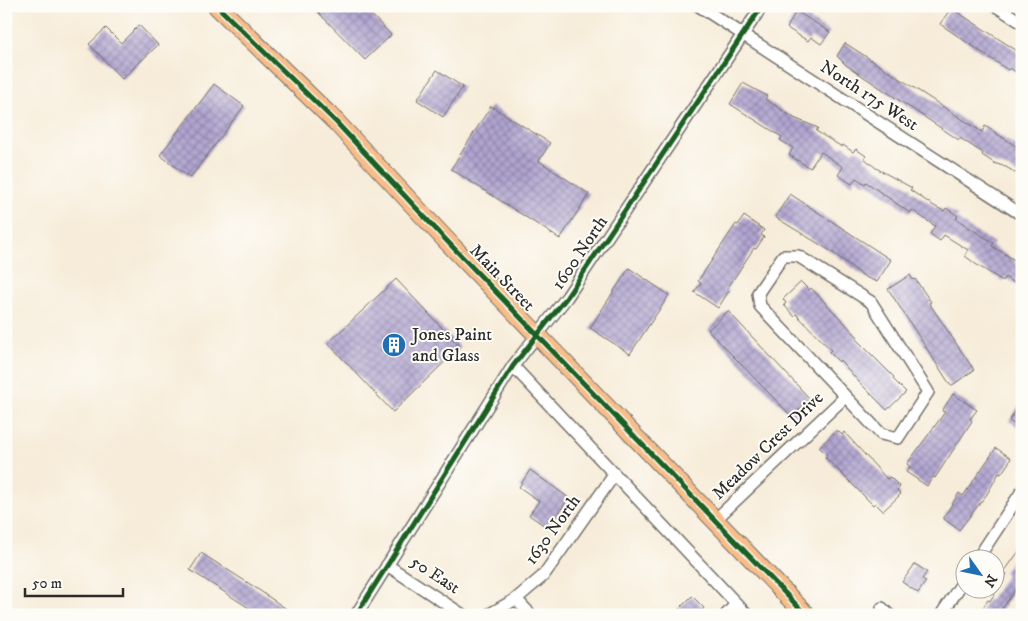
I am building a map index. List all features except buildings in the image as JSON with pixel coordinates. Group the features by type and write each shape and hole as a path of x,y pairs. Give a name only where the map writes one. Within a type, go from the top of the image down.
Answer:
{"main road":[{"name":"Main Street","path":"217,6 336,122 806,615"}],"street":[{"name":"North 175 West","path":"699,6 742,36 1022,215"},
{"name":"1600 North","path":"356,615 513,366 539,336 567,298 762,6"},
{"path":"996,6 1022,23"},
{"path":"783,256 798,256 871,302 928,392 898,438 881,434 845,397 760,306 758,293 783,256"},
{"path":"513,366 747,615"},
{"name":"Meadow Crest Drive","path":"715,520 845,397"},
{"name":"1630 North","path":"488,615 516,599 543,576 614,475"},
{"path":"985,548 1022,491"},
{"name":"50 East","path":"387,565 463,615"},
{"path":"941,615 956,592"},
{"path":"516,599 531,615"},
{"path":"726,615 736,604"}],"cycle path":[{"path":"217,6 336,122 446,240 806,615"},
{"path":"356,615 513,366 567,297 762,6"}],"place":[{"name":"Jones Paint and Glass","path":"394,345"}]}
